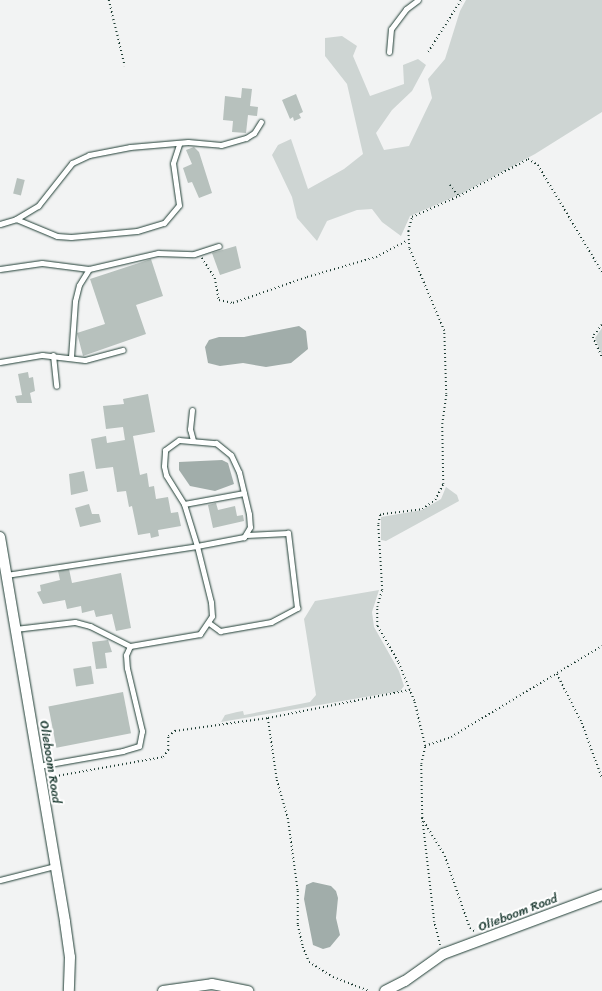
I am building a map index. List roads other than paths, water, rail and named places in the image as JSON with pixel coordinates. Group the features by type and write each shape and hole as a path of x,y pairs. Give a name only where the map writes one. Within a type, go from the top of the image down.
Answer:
{"street":[{"name":"Olieboom Road","path":"0,537 70,957 68,991"},
{"name":"Olieboom Road","path":"385,991 411,977 443,954 602,895"},
{"path":"164,991 212,984 229,986 248,991"}],"lane":[{"path":"389,52 391,29 406,9 418,0"},
{"path":"0,224 16,219 38,206 72,163 78,160 100,152 179,144 231,143 254,133 261,122"},
{"path":"16,219 41,231 65,237 137,231 164,223 176,212 179,205 173,163 179,144"},
{"path":"0,269 42,263 89,269 158,253 194,254 219,246"},
{"path":"71,357 75,301 80,285 89,269"},
{"path":"0,362 36,355 53,355 90,359 123,350"},
{"path":"53,355 56,386"},
{"path":"192,410 190,429 193,440"},
{"path":"15,629 76,622 90,626 130,646 193,637 200,634 209,623 212,616 211,602 197,546 184,504 166,475 163,453 179,440 216,443 226,448 239,472 244,493 250,527 246,535"},
{"path":"184,504 244,493"},
{"path":"6,575 225,542 246,535 288,533 297,608 271,622 220,632 209,623"},
{"path":"38,766 123,751 139,746 142,731 127,668 126,656 130,646"},
{"path":"0,880 55,866"}]}
